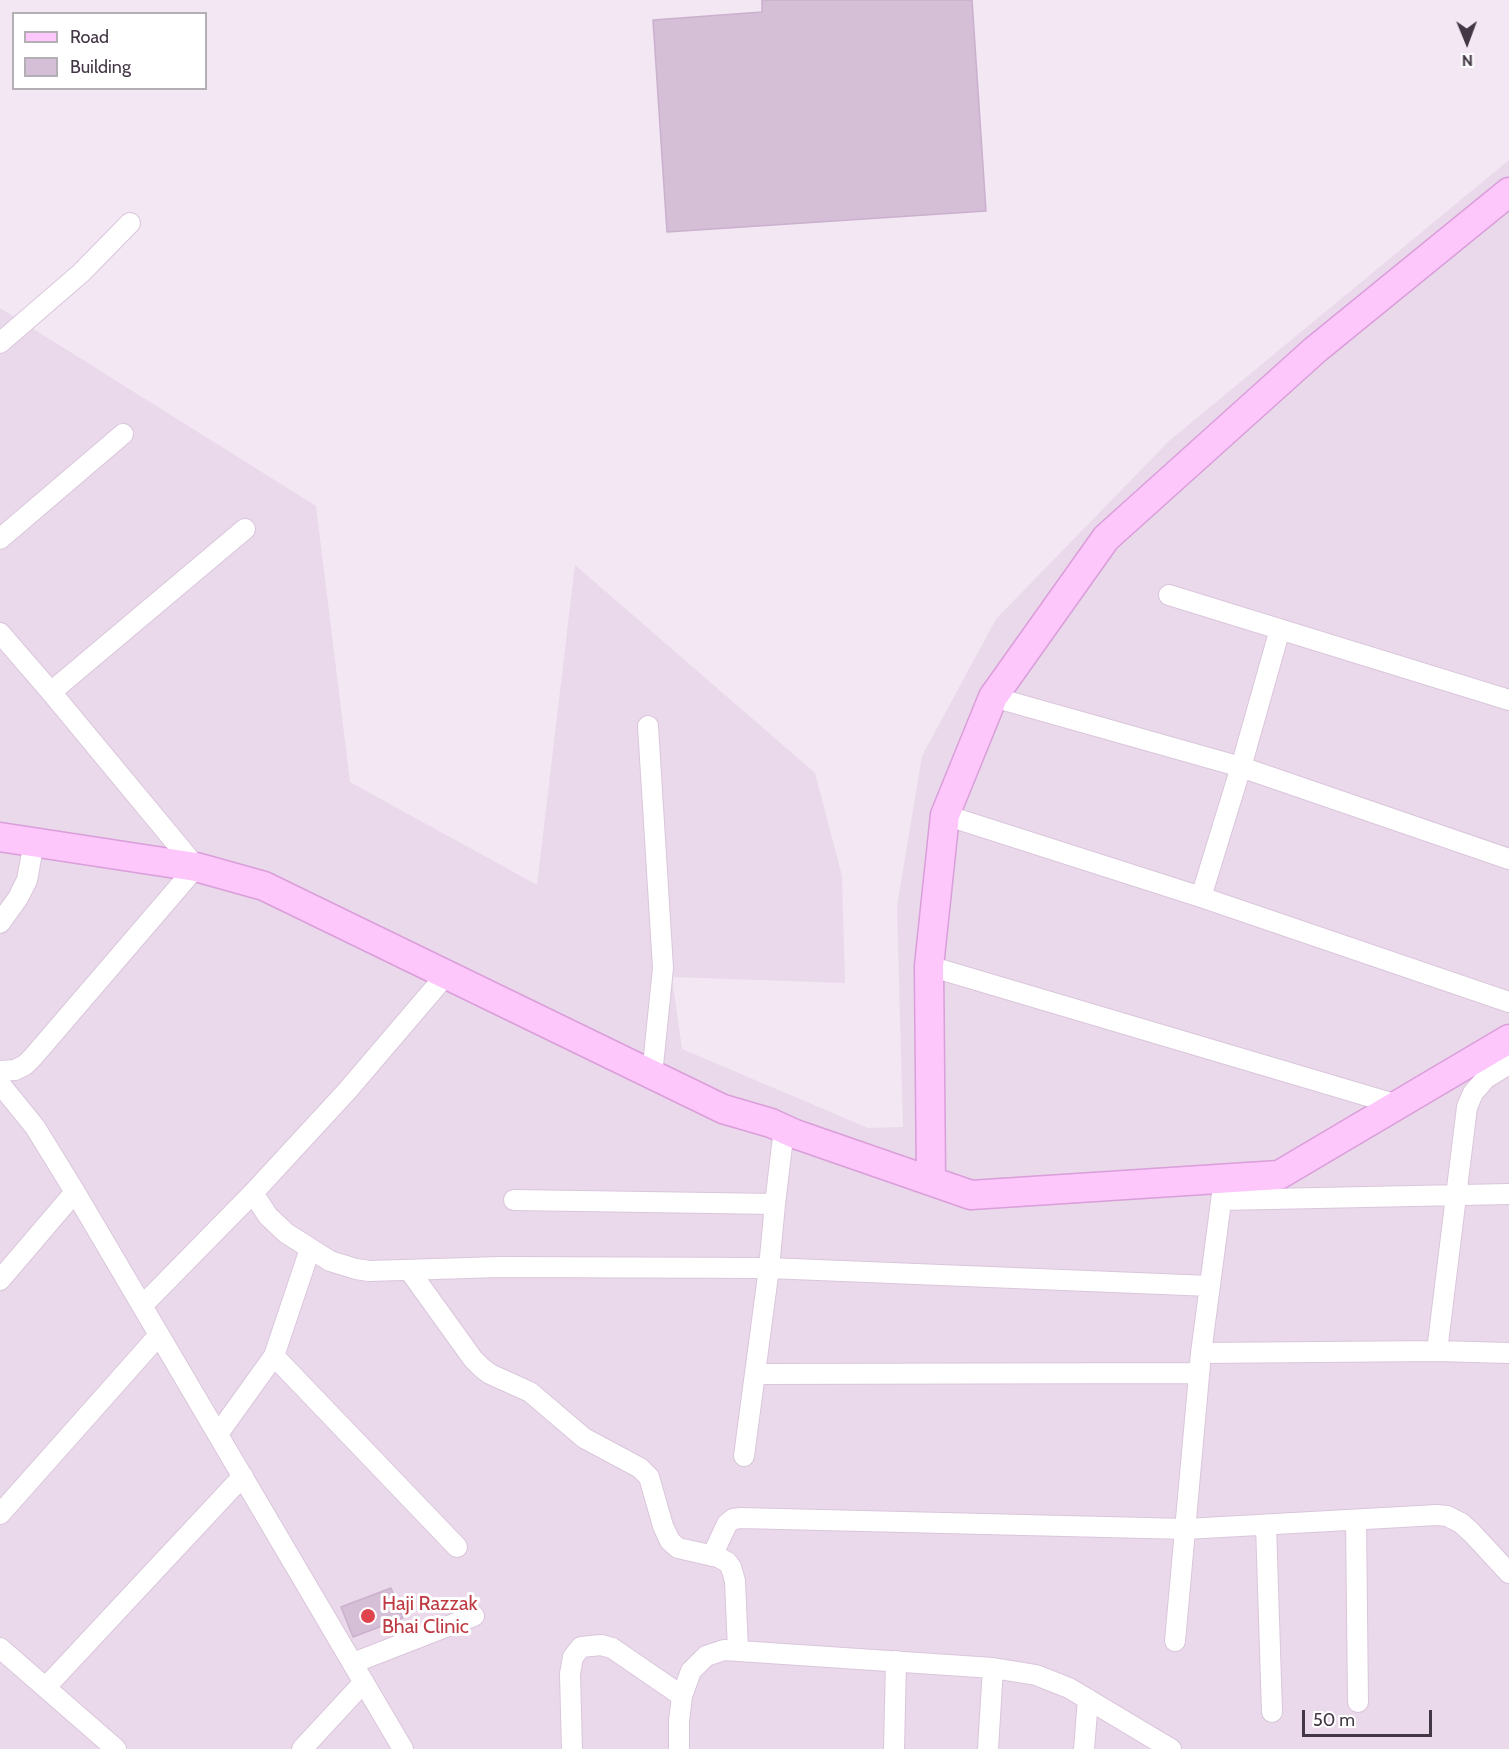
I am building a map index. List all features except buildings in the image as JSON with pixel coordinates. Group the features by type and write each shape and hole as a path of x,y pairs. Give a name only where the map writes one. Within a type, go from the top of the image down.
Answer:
{"street":[{"path":"931,1181 929,966 945,815 993,697 1106,538 1315,350 1509,192"},
{"path":"0,343 81,273 130,223"},
{"path":"0,539 123,434"},
{"path":"51,692 244,529"},
{"path":"1169,595 1509,700"},
{"path":"1201,897 1280,629"},
{"path":"0,633 196,867"},
{"path":"993,697 1241,767 1509,859"},
{"path":"648,726 663,961 652,1075"},
{"path":"945,815 1201,897 1509,1002"},
{"path":"0,837 196,867 264,886 723,1109 771,1123 971,1195 1223,1189 1509,1194"},
{"path":"0,923 18,898 27,880 34,842"},
{"path":"0,1071 15,1070 33,1058 196,867"},
{"path":"929,966 1398,1105"},
{"path":"142,1306 254,1193 347,1091 446,975"},
{"path":"1223,1189 1279,1175 1509,1039"},
{"path":"1437,1351 1467,1107 1473,1093 1486,1078 1509,1064"},
{"path":"0,1084 35,1127 75,1192 403,1749"},
{"path":"744,1456 770,1268 784,1129"},
{"path":"1175,1641 1201,1353 1223,1189"},
{"path":"0,1280 75,1192"},
{"path":"254,1193 276,1225 285,1233 330,1261 369,1271 500,1267 770,1268 1210,1286"},
{"path":"514,1200 775,1204"},
{"path":"218,1434 274,1356 310,1249"},
{"path":"410,1270 478,1364 490,1374 530,1392 584,1438 640,1468 649,1477 663,1526 670,1541 678,1548 727,1562 735,1581 738,1650"},
{"path":"0,1514 159,1335"},
{"path":"1201,1353 1437,1351 1509,1353"},
{"path":"274,1356 457,1547"},
{"path":"755,1374 1199,1373"},
{"path":"46,1687 243,1476"},
{"path":"712,1556 727,1524 733,1519 741,1518 1186,1529 1437,1515 1447,1516 1461,1523 1509,1573"},
{"path":"1356,1520 1359,1702"},
{"path":"1266,1525 1272,1712"},
{"path":"353,1663 474,1616"},
{"path":"572,1749 570,1674 573,1657 581,1647 601,1645 612,1648 682,1696"},
{"path":"0,1648 46,1687 105,1746"},
{"path":"679,1749 682,1696 691,1671 706,1656 724,1650 993,1668 1036,1675 1069,1688 1171,1749"},
{"path":"894,1749 896,1661"},
{"path":"988,1749 993,1668"},
{"path":"302,1749 364,1682"},
{"path":"1084,1749 1088,1699"}],"shaded area":[{"path":"1509,160 1509,1749 0,1749 0,308 316,506 350,782 537,885 575,565 815,773 842,876 845,983 672,977 682,1049 868,1128 903,1127 897,906 922,756 996,619 1169,441"}],"place":[{"name":"Haji Razzak Bhai Clinic","path":"368,1616"}]}
